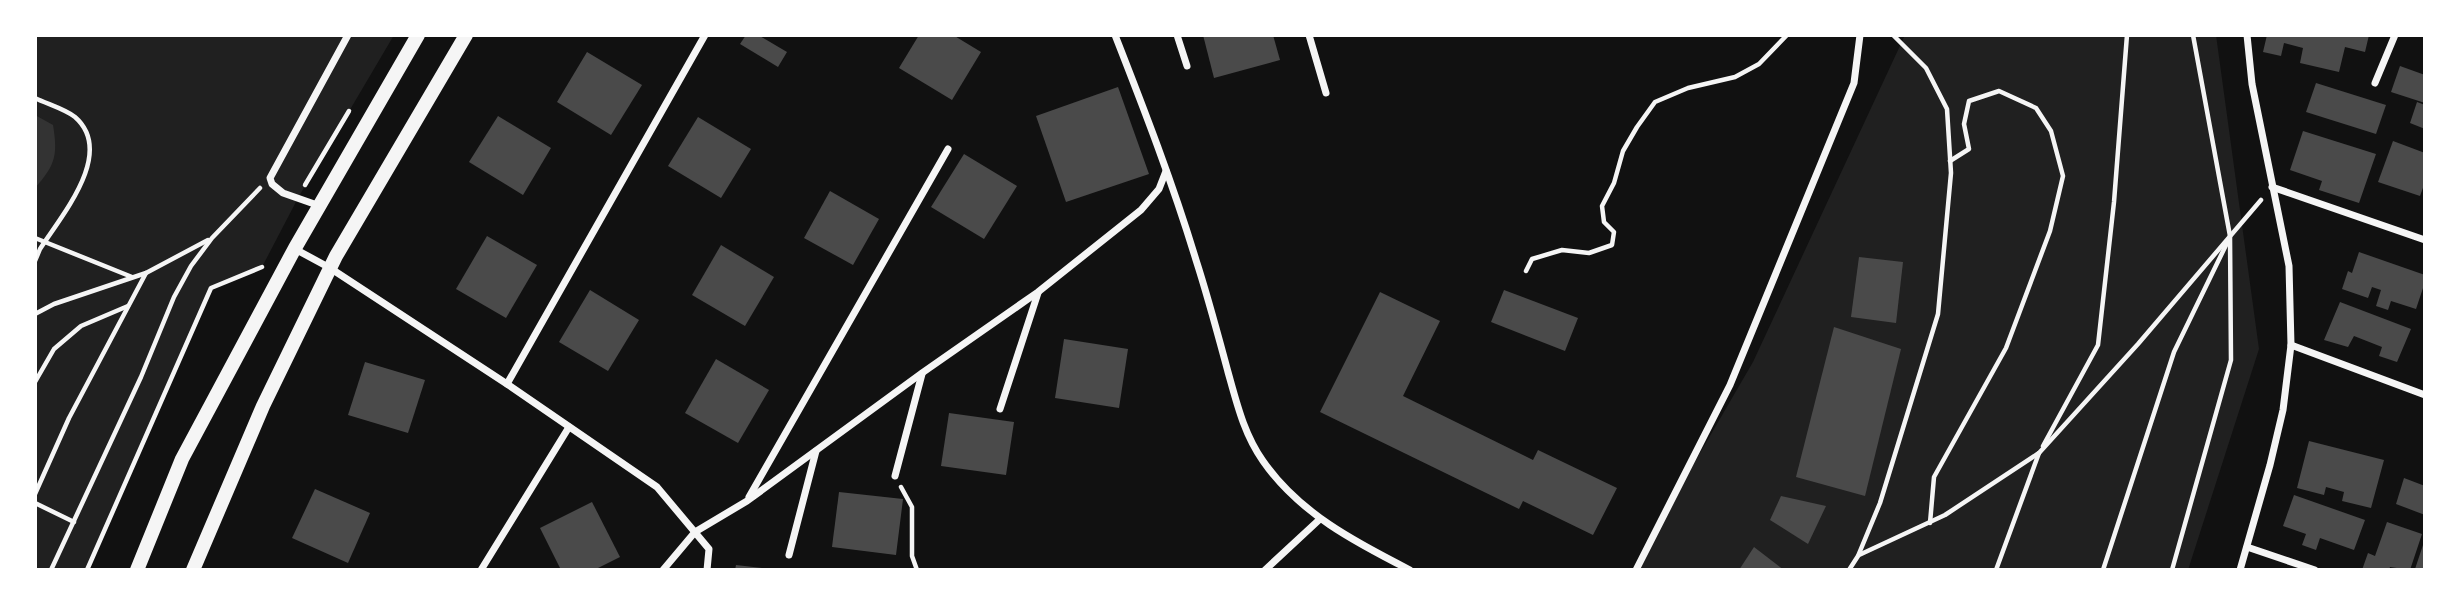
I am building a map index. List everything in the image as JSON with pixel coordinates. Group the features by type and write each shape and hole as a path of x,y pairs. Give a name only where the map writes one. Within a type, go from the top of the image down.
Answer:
{"main road":[{"path":"137,570 182,458 295,248 418,35"},
{"path":"193,570 263,406 330,268 466,35"}],"street":[{"path":"320,206 276,188 270,178 348,35"},
{"path":"507,384 705,35"},
{"path":"1115,35 1196,259 1247,436 1264,463 1289,491 1320,519 1354,541 1410,570"},
{"path":"1177,35 1187,66"},
{"path":"1309,35 1326,93"},
{"path":"1636,570 1730,385 1854,83 1860,35"},
{"path":"2240,570 2281,419 2291,345 2289,266 2252,85 2246,35"},
{"path":"2375,83 2395,35"},
{"path":"747,501 948,149"},
{"path":"663,570 695,532 747,501 1038,292 1141,210 1159,189 1166,171"},
{"path":"2272,187 2425,240"},
{"path":"295,248 507,384 657,487 709,549 707,570"},
{"path":"1000,409 1038,292"},
{"path":"2291,345 2425,395"},
{"path":"895,477 922,373"},
{"path":"481,570 569,427"},
{"path":"789,555 816,450"},
{"path":"1265,570 1320,519"},
{"path":"2247,547 2315,570"}],"path":[{"path":"1526,271 1532,260 1562,250 1589,253 1612,245 1614,232 1604,222 1602,206 1614,183 1623,151 1656,102 1688,88 1735,76 1759,64 1787,35"},
{"path":"1849,570 1858,556 1880,503 1938,314 1951,173 1947,108 1926,68 1892,35"},
{"path":"1996,570 2039,453 2098,345 2114,202 2127,35"},
{"path":"2172,570 2231,360 2230,236 2193,35"},
{"path":"1930,523 1934,477 2006,348 2050,231 2063,176 2051,131 2035,108 1999,91 1969,101 1964,124 1969,149 1950,161"},
{"path":"35,98 75,117 89,138 90,159 85,179 35,261"},
{"path":"298,198 352,105"},
{"path":"51,570 141,377 174,297 191,266 212,238 270,178"},
{"path":"1858,556 1945,515 2039,453 2138,344 2272,187"},
{"path":"2103,570 2174,352 2230,236"},
{"path":"35,238 132,278"},
{"path":"35,314 54,304 146,273 212,238"},
{"path":"87,570 211,288 262,267 268,256"},
{"path":"35,494 69,418 146,273"},
{"path":"35,382 54,349 81,326 128,306"},
{"path":"895,477 912,507 912,556 917,570"},
{"path":"35,503 74,522"}],"shaded area":[{"path":"35,35 394,35 298,198 262,267 211,289 87,570 35,570"},
{"path":"1905,35 2216,35 2259,349 2188,570 1632,570 1753,362"},
{"path":"35,115 53,125 55,152 51,166 35,188"}],"building":[{"path":"746,35 758,35 787,52 778,67 740,44"},
{"path":"919,35 953,35 981,52 952,100 899,68"},
{"path":"1203,35 1273,35 1280,60 1214,78"},
{"path":"2267,35 2369,35 2365,52 2345,47 2339,72 2300,63 2303,48 2284,43 2281,56 2263,52"},
{"path":"587,52 642,85 611,135 557,102"},
{"path":"2400,66 2425,75 2425,103 2391,92"},
{"path":"2316,83 2386,105 2376,134 2306,112"},
{"path":"1118,87 1149,174 1066,202 1036,116"},
{"path":"2417,102 2425,105 2425,129 2410,123"},
{"path":"498,116 551,148 523,195 469,162"},
{"path":"698,117 751,149 721,198 668,166"},
{"path":"2303,131 2376,154 2359,203 2319,190 2322,181 2290,170"},
{"path":"2393,141 2425,153 2425,182 2420,196 2378,182"},
{"path":"964,154 1017,186 984,239 931,207"},
{"path":"830,191 879,219 853,265 804,238"},
{"path":"487,236 537,265 506,318 456,289"},
{"path":"721,245 774,277 745,326 692,295"},
{"path":"2359,252 2425,275 2416,309 2391,301 2388,310 2376,306 2381,290 2372,287 2368,298 2342,289 2348,271 2352,273"},
{"path":"1859,257 1903,262 1896,323 1851,317"},
{"path":"590,290 639,320 608,371 559,342"},
{"path":"1504,290 1578,318 1565,351 1491,322"},
{"path":"1380,292 1440,321 1403,396 1533,460 1538,450 1617,488 1593,535 1523,501 1519,509 1320,412"},
{"path":"2340,302 2411,329 2397,362 2379,356 2382,347 2354,336 2348,347 2324,340"},
{"path":"1834,327 1901,349 1865,496 1796,477"},
{"path":"1064,339 1128,349 1119,408 1055,398"},
{"path":"716,359 769,390 738,443 685,413"},
{"path":"365,362 425,380 408,433 348,415"},
{"path":"949,413 1014,422 1006,475 941,466"},
{"path":"2309,441 2384,460 2371,508 2342,501 2344,492 2326,487 2324,495 2297,488"},
{"path":"2404,478 2425,486 2425,515 2396,504"},
{"path":"315,489 370,513 348,563 292,538"},
{"path":"839,492 903,499 896,555 832,547"},
{"path":"2294,495 2365,520 2354,550 2320,538 2316,550 2302,545 2306,534 2283,526"},
{"path":"1781,496 1826,506 1808,544 1770,520"},
{"path":"592,502 620,557 594,570 561,570 540,528"},
{"path":"2387,522 2422,534 2410,570 2390,567 2389,570 2362,570 2368,553 2375,556"},
{"path":"2425,539 2425,570 2418,570 2415,569"},
{"path":"1754,547 1784,570 1739,570"},
{"path":"736,565 762,568 762,570 735,570"}]}
